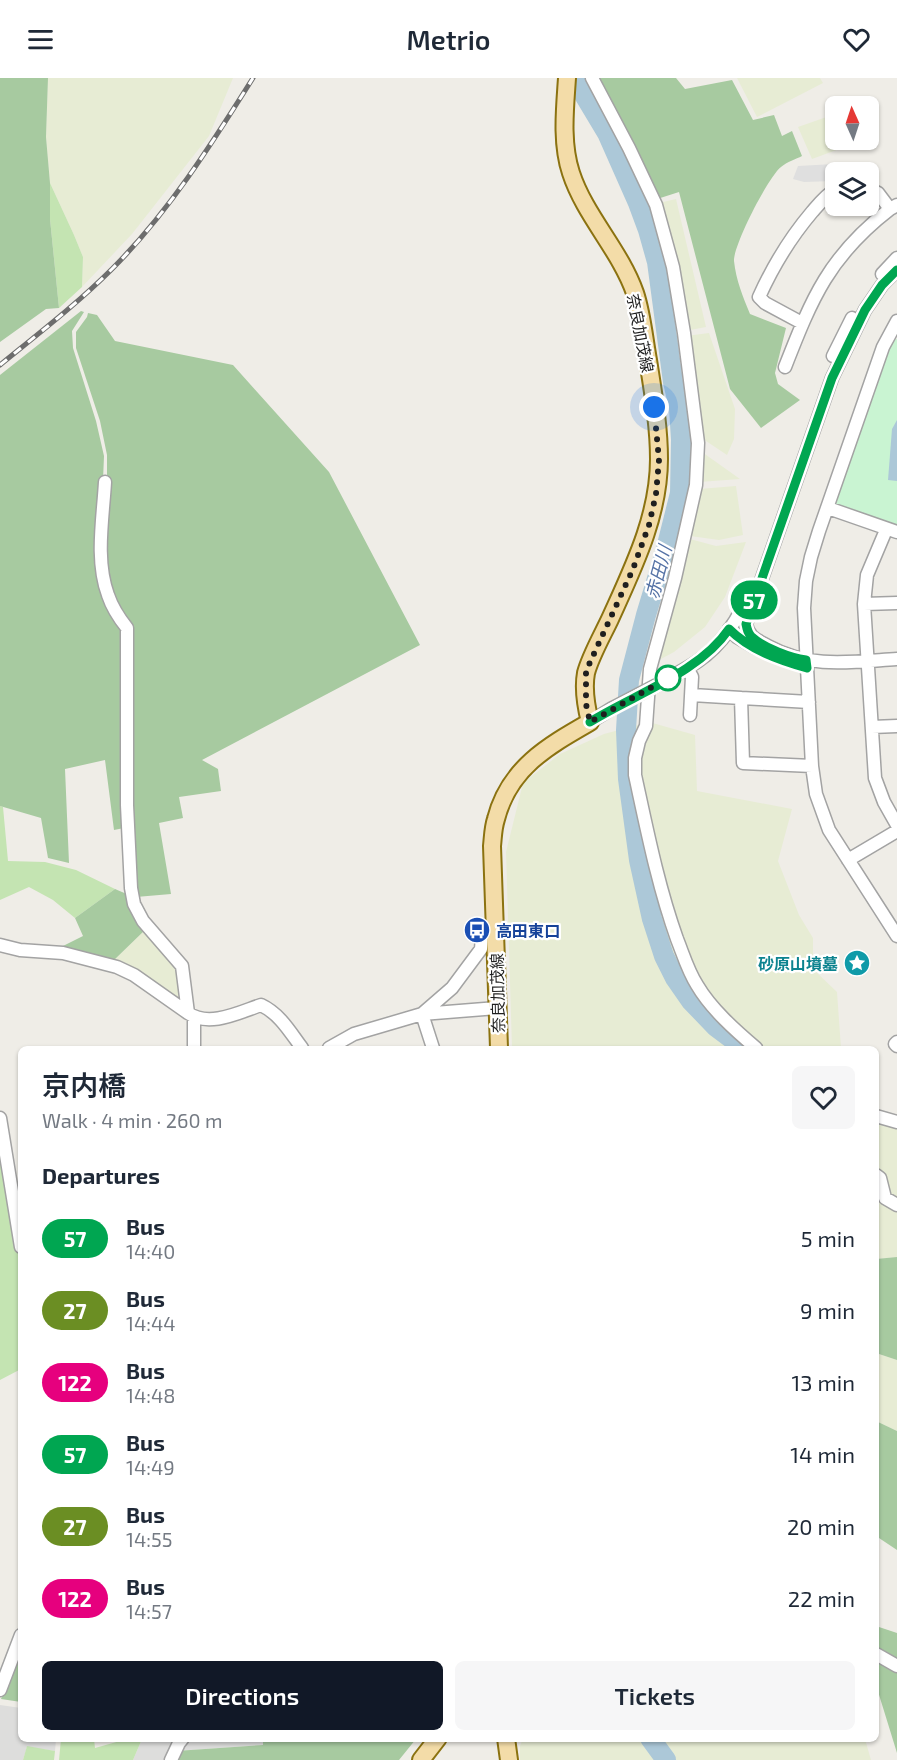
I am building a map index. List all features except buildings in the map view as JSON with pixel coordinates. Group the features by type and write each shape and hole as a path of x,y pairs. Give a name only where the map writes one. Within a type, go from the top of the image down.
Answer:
{"main road":[{"name":"奈良加茂線","path":"499,1046 492,846 495,820 513,780 540,752 603,714 586,704 586,671 633,569 649,525 658,478 659,443 638,301 615,251 589,210 572,176 566,147 567,78"},
{"path":"421,1760 435,1742"},
{"path":"507,1742 509,1760"}],"street":[{"path":"592,78 656,205 673,267 698,443 696,485 675,578 650,669 646,726 635,758 635,775 658,877 685,959 697,986 729,1026 754,1046"},
{"path":"785,366 819,288 840,256 864,230 893,207 879,194"},
{"path":"802,323 765,303 759,297 790,240 825,199"},
{"path":"603,714 698,662 712,650 729,629 749,594 827,370 850,320 869,290 897,258"},
{"path":"807,664 751,636 746,624 832,378 865,310 882,285 897,270"},
{"path":"897,321 883,348 811,557 804,608 812,766 816,794 829,830 897,936"},
{"path":"105,482 102,532 103,576 113,607 127,628 127,805 131,888 134,904 142,921 182,966 194,1046"},
{"path":"828,508 892,531 867,575 864,604 875,778 884,802 897,825"},
{"path":"864,604 897,603"},
{"path":"729,629 737,637 770,656 807,664 897,665"},
{"path":"868,663 897,659"},
{"path":"687,668 692,677 690,715"},
{"path":"692,695 809,702"},
{"path":"741,698 743,763 812,766"},
{"path":"872,728 897,726"},
{"path":"848,860 897,831"},
{"path":"422,1014 452,988 481,949 482,936 495,922"},
{"path":"0,945 20,950 63,953 117,967 134,975 191,1015 219,1019 261,1005 271,1010 280,1019 300,1046"},
{"path":"333,1046 354,1034 422,1014 497,1008"},
{"path":"422,1014 432,1046"},
{"path":"879,1117 897,1122"},
{"path":"0,1118 18,1229"},
{"path":"879,1177 885,1198 897,1205"},
{"path":"0,1690 18,1643"},
{"path":"879,1656 897,1666"},
{"path":"171,1760 180,1742"}],"shaded area":[{"path":"825,164 825,181 804,182 793,179 798,166"},
{"path":"0,1705 18,1708 18,1742 56,1742 55,1751 27,1747 23,1760 0,1760"},
{"path":"141,1742 177,1742 168,1760 133,1760"},
{"path":"183,1742 263,1742 263,1745 176,1751"}],"green space":[{"path":"0,78 48,78 46,137 50,219 59,308 46,309 0,342"},
{"path":"48,78 233,78 209,136 132,234 82,287 83,257 50,183 46,137"},
{"path":"592,78 676,78 685,89 732,80 753,120 774,115 782,136 792,131 802,156 781,167 775,173 745,227 734,261 738,282 750,314 786,328 775,373 778,384 800,400 761,428 730,389 679,192 654,200"},
{"path":"737,78 820,78 823,83 757,117"},
{"path":"825,118 825,150 836,150 812,159 798,127"},
{"path":"50,183 83,257 82,287 59,308 50,219"},
{"path":"676,199 706,327 685,331 659,203"},
{"path":"81,311 84,312 72,331 73,348 96,421 104,456 100,554 123,626 124,828 114,830 105,760 65,769 69,863 48,858 41,818 0,806 0,375"},
{"path":"88,313 97,315 115,341 233,365 329,472 420,645 202,760 218,769 221,791 179,797 183,818 159,823 171,894 136,897 133,857 130,627 107,586 107,455 100,421 76,348 76,332"},
{"path":"709,333 735,409 734,439 727,455 700,437 686,336"},
{"path":"897,339 897,529 834,504 891,341"},
{"path":"702,452 740,479 699,482"},
{"path":"736,486 743,535 719,540 690,536 699,489"},
{"path":"690,539 716,546 746,542 725,597 705,627 674,652 659,660 659,655"},
{"path":"649,722 695,735 697,791 792,809 778,861 799,915 813,938 813,969 837,992 841,1046 512,1046 506,852 523,783 560,754 604,734"},
{"path":"0,806 3,807 8,861 45,862 76,870 115,889 75,918 53,900 29,887 0,900"},
{"path":"115,889 129,895 146,929 112,962 57,949 83,936 75,918"},
{"path":"146,929 179,967 180,1003 112,962"},
{"path":"879,1125 897,1128 897,1257 879,1259"},
{"path":"0,1139 18,1244 18,1371 0,1380"},
{"path":"897,1257 897,1360 879,1354 879,1259"},
{"path":"879,1354 897,1360 897,1431 879,1422"},
{"path":"879,1422 897,1431 897,1550 879,1538"},
{"path":"879,1627 897,1633 897,1753 879,1695"},
{"path":"18,1656 18,1702 1,1699"},
{"path":"61,1742 94,1742 95,1748 116,1742 141,1742 133,1760 59,1760"},
{"path":"263,1742 414,1742 399,1760 173,1760 176,1751 263,1745"},
{"path":"522,1742 866,1742 871,1760 520,1760"},
{"path":"27,1746 55,1751 54,1760 23,1760"}],"water":[{"path":"897,420 897,481 888,480 892,429"}],"waterway":[{"name":"赤田川","path":"574,78 607,133 648,230 657,262 673,382 679,408 680,493 629,680 626,730 628,779 639,860 652,919 664,956 675,978 691,1001 716,1027 741,1046"},
{"name":"赤田川","path":"653,1742 666,1760"}],"railway":[{"path":"0,365 85,294 112,269 152,225 188,178 253,78"}],"bus line":[{"name":"57","path":"590,722 698,662 716,646 729,629 737,637 770,656 807,668 806,660 781,653 751,636 746,624 832,378 857,323 882,285 897,270"}],"place":[{"name":"高田東口","path":"477,930"},
{"name":"砂原山墳墓","path":"857,963"}],"route":[{"path":"654,407 659,443 656,494 649,525 633,569 586,671 586,704 590,722 668,678"}]}
